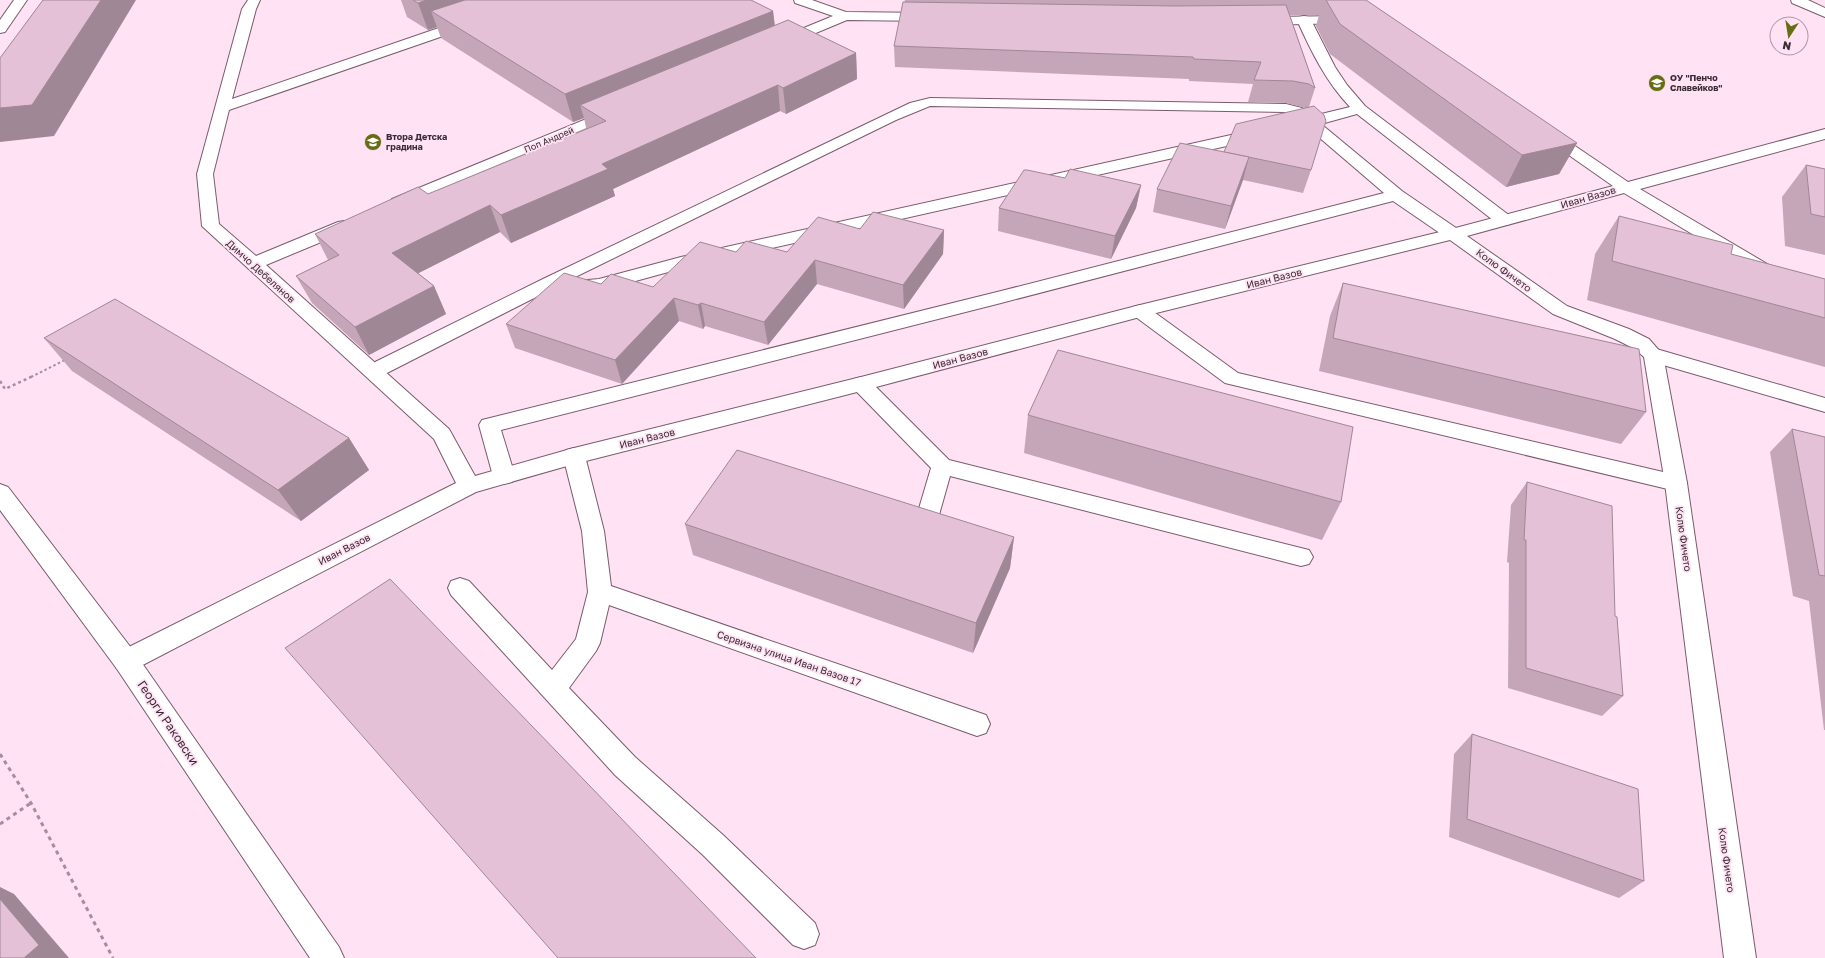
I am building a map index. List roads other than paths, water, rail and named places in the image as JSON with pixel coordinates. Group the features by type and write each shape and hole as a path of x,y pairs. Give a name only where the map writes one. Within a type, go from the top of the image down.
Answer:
{"street":[{"path":"0,29 21,0"},
{"name":"Димчо Дебелянов","path":"254,0 249,8 205,174 211,226 374,371 442,434 469,486"},
{"path":"800,0 845,16 940,18"},
{"path":"1797,0 1825,13"},
{"path":"772,46 845,16"},
{"path":"222,108 481,18"},
{"path":"1304,20 1327,69 1343,93 1360,109 1504,220"},
{"path":"1249,21 1344,20 1359,22"},
{"name":"Колю Фичето","path":"374,371 549,283 915,106 930,102 1273,107 1297,111 1396,195 1560,310 1622,334 1642,344 1653,354 1676,484 1740,958"},
{"name":"Поп Андрей","path":"385,209 626,108"},
{"path":"549,283 566,289 599,285 681,263 1274,130 1360,109"},
{"path":"1534,125 1625,187 1780,279"},
{"name":"Иван Вазов","path":"126,661 469,486 574,456 861,384 1140,311 1453,234 1825,134"},
{"path":"504,476 489,425 1396,195"},
{"path":"253,264 355,221"},
{"path":"1140,311 1230,385 1676,484"},
{"path":"1653,354 1825,405"},
{"path":"861,384 942,466 1301,557"},
{"path":"553,689 587,644 600,592 593,530 574,456"},
{"path":"926,522 942,466"},
{"name":"Георги Раковски","path":"0,493 126,661 328,958"},
{"path":"904,515 948,529"},
{"path":"460,588 625,766 713,845 804,934"},
{"name":"Сервизна улица Иван Вазов 17","path":"600,592 977,724"}],"place":[{"name":"ОУ \"Пенчо Славейков\"","path":"1657,83"},
{"name":"Втора Детска градина","path":"373,142"}]}
